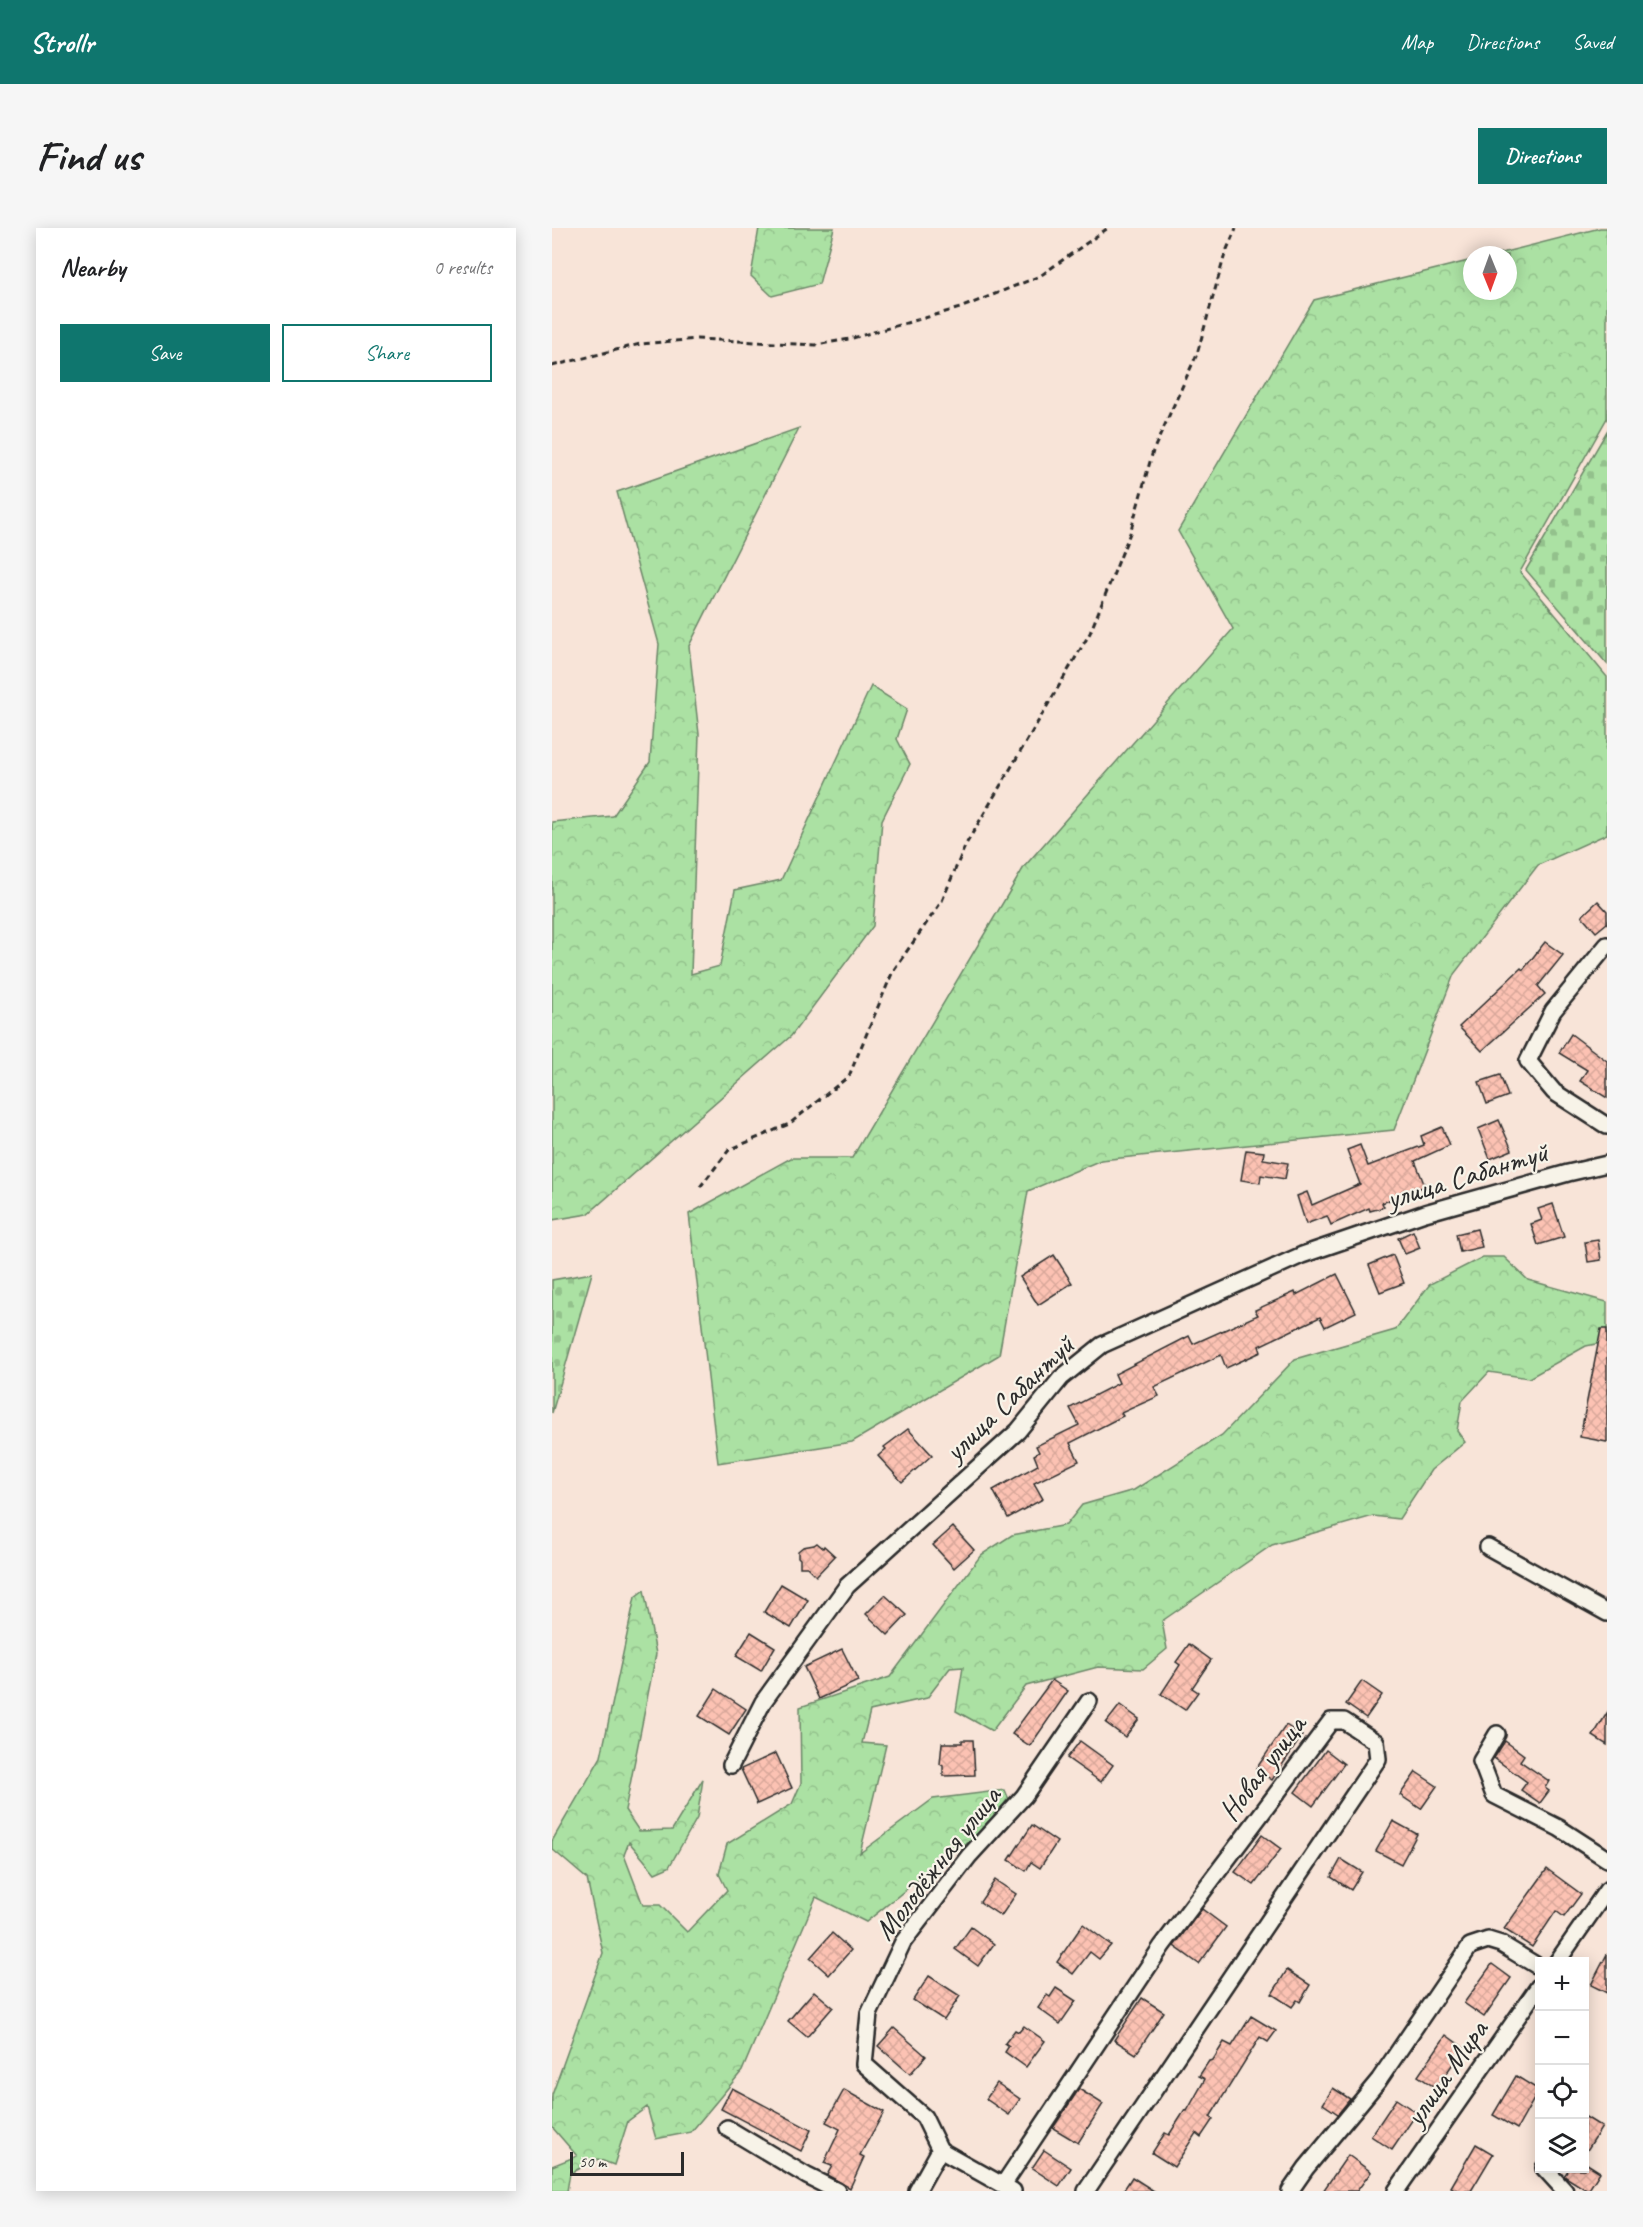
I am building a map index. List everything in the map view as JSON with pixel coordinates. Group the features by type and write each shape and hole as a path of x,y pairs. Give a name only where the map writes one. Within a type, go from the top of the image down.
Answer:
{"street":[{"name":"улица Сабантуй","path":"1607,945 1552,1011 1528,1061 1554,1092 1607,1126"},
{"name":"улица Сабантуй","path":"731,1765 763,1702 847,1586 1018,1431 1061,1378 1102,1345 1302,1255 1425,1213 1607,1164"},
{"path":"1488,1546 1607,1613"},
{"name":"Молодёжная улица","path":"940,2150 924,2117 864,2064 869,2014 903,1942 969,1856 1024,1796 1089,1701"},
{"name":"Новая улица","path":"1008,2188 1162,1947 1331,1721 1344,1721 1376,1742 1378,1759 1086,2191"},
{"path":"1497,1734 1481,1761 1494,1795 1559,1828 1607,1860"},
{"path":"1560,1957 1607,1890"},
{"path":"1290,2191 1306,2168 1379,2080 1470,1946 1488,1940 1501,1944 1535,1965"},
{"name":"улица Мира","path":"1396,2191 1535,1992"},
{"path":"727,2128 807,2176 837,2191"},
{"path":"917,2191 940,2150 1008,2188"},
{"path":"1548,2173 1565,2191"}],"path":[{"path":"552,366 640,344 698,339 816,345 849,339 960,308 1040,276 1108,228"},
{"path":"700,1187 729,1150 789,1124 849,1076 893,971 942,901 965,846 1090,633 1130,532 1153,451 1197,354 1225,254 1236,228"}],"green space":[{"path":"759,228 834,228 819,284 772,296 751,276"},
{"path":"1607,228 1607,418 1520,572 1607,677 1607,834 1538,865 1454,974 1394,1130 1101,1160 1028,1191 999,1355 852,1442 718,1463 689,1214 791,1158 852,1158 1024,867 1233,629 1178,531 1314,300 1463,262 1463,300 1517,300 1517,249"},
{"path":"799,428 689,646 699,734 691,974 720,966 735,890 781,880 871,686 907,709 897,739 910,764 882,820 873,926 791,1036 588,1214 552,1220 552,822 613,816 650,762 659,644 617,492"},
{"path":"1607,431 1607,664 1526,570"},
{"path":"1483,1257 1504,1257 1528,1280 1607,1302 1607,1342 1586,1346 1529,1378 1489,1372 1462,1401 1457,1431 1465,1442 1431,1470 1399,1519 1373,1516 1272,1545 1162,1621 1167,1649 1143,1669 1098,1667 1026,1686 992,1731 956,1711 963,1667 950,1668 927,1698 870,1711 862,1743 886,1745 860,1853 933,1799 1005,1790 1013,1809 1005,1824 956,1849 866,1922 816,1897 742,2071 691,2132 656,2139 647,2107 628,2121 614,2165 598,2159 570,2173 567,2191 552,2191 552,2166 577,2156 552,2127 552,2095 603,1953 587,1879 552,1849 552,1841 601,1757 635,1597 644,1590 656,1654 625,1810 639,1831 672,1830 703,1779 697,1818 669,1867 655,1873 629,1842 624,1855 643,1905 660,1905 687,1932 727,1890 719,1874 727,1844 792,1804 801,1783 800,1707 890,1677 981,1555 1012,1535 1066,1525 1082,1505 1134,1490 1222,1435 1295,1359 1395,1330 1430,1284"},
{"path":"592,1273 552,1413 552,1280"}],"building":[{"path":"1598,901 1607,911 1607,923 1596,932 1582,916"},
{"path":"1545,942 1563,955 1538,986 1545,994 1482,1051 1459,1027 1521,968 1523,970"},
{"path":"1571,1034 1607,1061 1607,1098 1580,1081 1587,1070 1559,1053"},
{"path":"1500,1075 1508,1096 1487,1104 1479,1082"},
{"path":"1499,1120 1512,1150 1490,1159 1478,1129"},
{"path":"1442,1127 1450,1145 1415,1161 1425,1186 1382,1203 1384,1207 1370,1211 1369,1208 1331,1225 1327,1216 1306,1224 1297,1196 1307,1192 1312,1205 1360,1184 1347,1150 1360,1145 1368,1166 1424,1145 1421,1136"},
{"path":"1246,1150 1264,1152 1263,1159 1288,1163 1285,1179 1261,1175 1260,1183 1241,1180"},
{"path":"1553,1204 1564,1237 1538,1245 1531,1224 1542,1220 1538,1209"},
{"path":"1477,1229 1482,1247 1460,1252 1456,1234"},
{"path":"1413,1231 1420,1248 1405,1254 1398,1238"},
{"path":"1598,1240 1601,1260 1588,1262 1585,1242"},
{"path":"1054,1255 1072,1283 1038,1305 1020,1277"},
{"path":"1393,1255 1404,1283 1380,1292 1369,1265"},
{"path":"1337,1274 1356,1312 1325,1327 1320,1317 1259,1346 1261,1352 1226,1368 1221,1355 1154,1387 1159,1396 1121,1413 1123,1416 1070,1443 1079,1461 1034,1483 1043,1499 1008,1518 993,1490 1038,1465 1034,1455 1039,1452 1036,1446 1079,1425 1070,1408 1119,1383 1115,1374 1189,1336 1193,1344 1258,1315 1255,1310 1295,1292 1296,1295"},
{"path":"1601,1329 1607,1329 1607,1442 1580,1437"},
{"path":"908,1429 932,1455 902,1482 878,1456 886,1449 884,1447"},
{"path":"953,1527 974,1550 954,1568 933,1545"},
{"path":"817,1543 835,1556 816,1576 807,1567 800,1567 798,1551"},
{"path":"781,1584 808,1600 791,1628 764,1612"},
{"path":"885,1595 907,1615 888,1635 866,1614"},
{"path":"751,1632 775,1647 761,1671 736,1656"},
{"path":"1189,1644 1211,1660 1192,1688 1198,1692 1185,1710 1161,1694 1180,1665 1176,1662"},
{"path":"842,1649 858,1681 819,1699 804,1667"},
{"path":"1052,1680 1068,1691 1030,1746 1012,1734"},
{"path":"1362,1681 1382,1695 1366,1718 1346,1704"},
{"path":"716,1689 746,1709 729,1735 699,1716"},
{"path":"1120,1705 1139,1719 1125,1737 1106,1723"},
{"path":"1607,1713 1607,1745 1593,1736"},
{"path":"1286,1725 1302,1736 1272,1780 1256,1769"},
{"path":"962,1740 973,1740 975,1775 943,1776 943,1766 940,1764 942,1743 962,1743"},
{"path":"1080,1741 1113,1765 1101,1782 1067,1758"},
{"path":"1505,1741 1524,1755 1520,1761 1549,1781 1545,1788 1549,1791 1540,1803 1521,1790 1527,1782 1494,1758"},
{"path":"1326,1750 1344,1764 1313,1806 1295,1792"},
{"path":"776,1753 792,1788 757,1804 741,1769"},
{"path":"1416,1772 1437,1786 1421,1809 1400,1795"},
{"path":"1393,1821 1417,1834 1401,1864 1376,1851"},
{"path":"1032,1825 1057,1842 1040,1868 1031,1862 1026,1871 1009,1860"},
{"path":"1262,1835 1281,1849 1254,1885 1235,1872"},
{"path":"1341,1859 1362,1872 1351,1890 1331,1877"},
{"path":"1547,1869 1581,1894 1564,1917 1556,1911 1532,1947 1504,1929"},
{"path":"995,1880 1016,1894 1001,1916 980,1902"},
{"path":"1202,1909 1226,1927 1199,1964 1174,1946"},
{"path":"1083,1924 1111,1945 1099,1959 1090,1952 1073,1974 1057,1962"},
{"path":"971,1927 994,1944 978,1966 955,1949"},
{"path":"832,1933 851,1950 829,1975 810,1958"},
{"path":"1607,1954 1607,1993 1591,1985"},
{"path":"1492,1964 1511,1978 1484,2017 1464,2003"},
{"path":"1287,1970 1310,1985 1300,2002 1297,2000 1292,2007 1272,1994"},
{"path":"929,1976 960,1996 944,2020 913,2000"},
{"path":"1056,1988 1076,2001 1060,2024 1038,2008 1047,1995 1050,1997"},
{"path":"814,1991 833,2007 807,2037 788,2021"},
{"path":"1142,1998 1164,2012 1136,2054 1114,2040"},
{"path":"1251,2016 1276,2031 1268,2042 1260,2037 1210,2117 1213,2119 1201,2137 1196,2133 1174,2167 1152,2153 1165,2133 1169,2135 1185,2110 1187,2111 1205,2079 1199,2076 1209,2061 1213,2060 1224,2042 1232,2046"},
{"path":"1024,2026 1045,2041 1026,2067 1005,2052 1009,2046 1005,2043 1015,2030 1019,2032"},
{"path":"894,2028 926,2056 910,2074 878,2046"},
{"path":"1446,2035 1464,2048 1436,2088 1418,2076"},
{"path":"1516,2076 1535,2088 1535,2097 1517,2129 1493,2115"},
{"path":"997,2083 1020,2099 1009,2115 986,2099"},
{"path":"732,2088 811,2130 801,2151 721,2109"},
{"path":"1333,2088 1350,2099 1338,2114 1323,2104"},
{"path":"1079,2089 1103,2104 1078,2143 1053,2128"},
{"path":"844,2090 884,2112 860,2155 864,2157 850,2188 827,2175 832,2166 824,2163 840,2129 826,2122"},
{"path":"1396,2099 1417,2113 1392,2150 1371,2136"},
{"path":"1589,2119 1602,2127 1589,2147"},
{"path":"1476,2144 1493,2154 1471,2191 1458,2191 1451,2187"},
{"path":"1044,2150 1071,2168 1059,2186 1032,2168"},
{"path":"1348,2155 1371,2172 1357,2191 1323,2191"},
{"path":"1589,2165 1600,2172 1588,2191 1564,2176 1566,2173 1589,2173"},
{"path":"1132,2177 1154,2191 1123,2191"}]}
